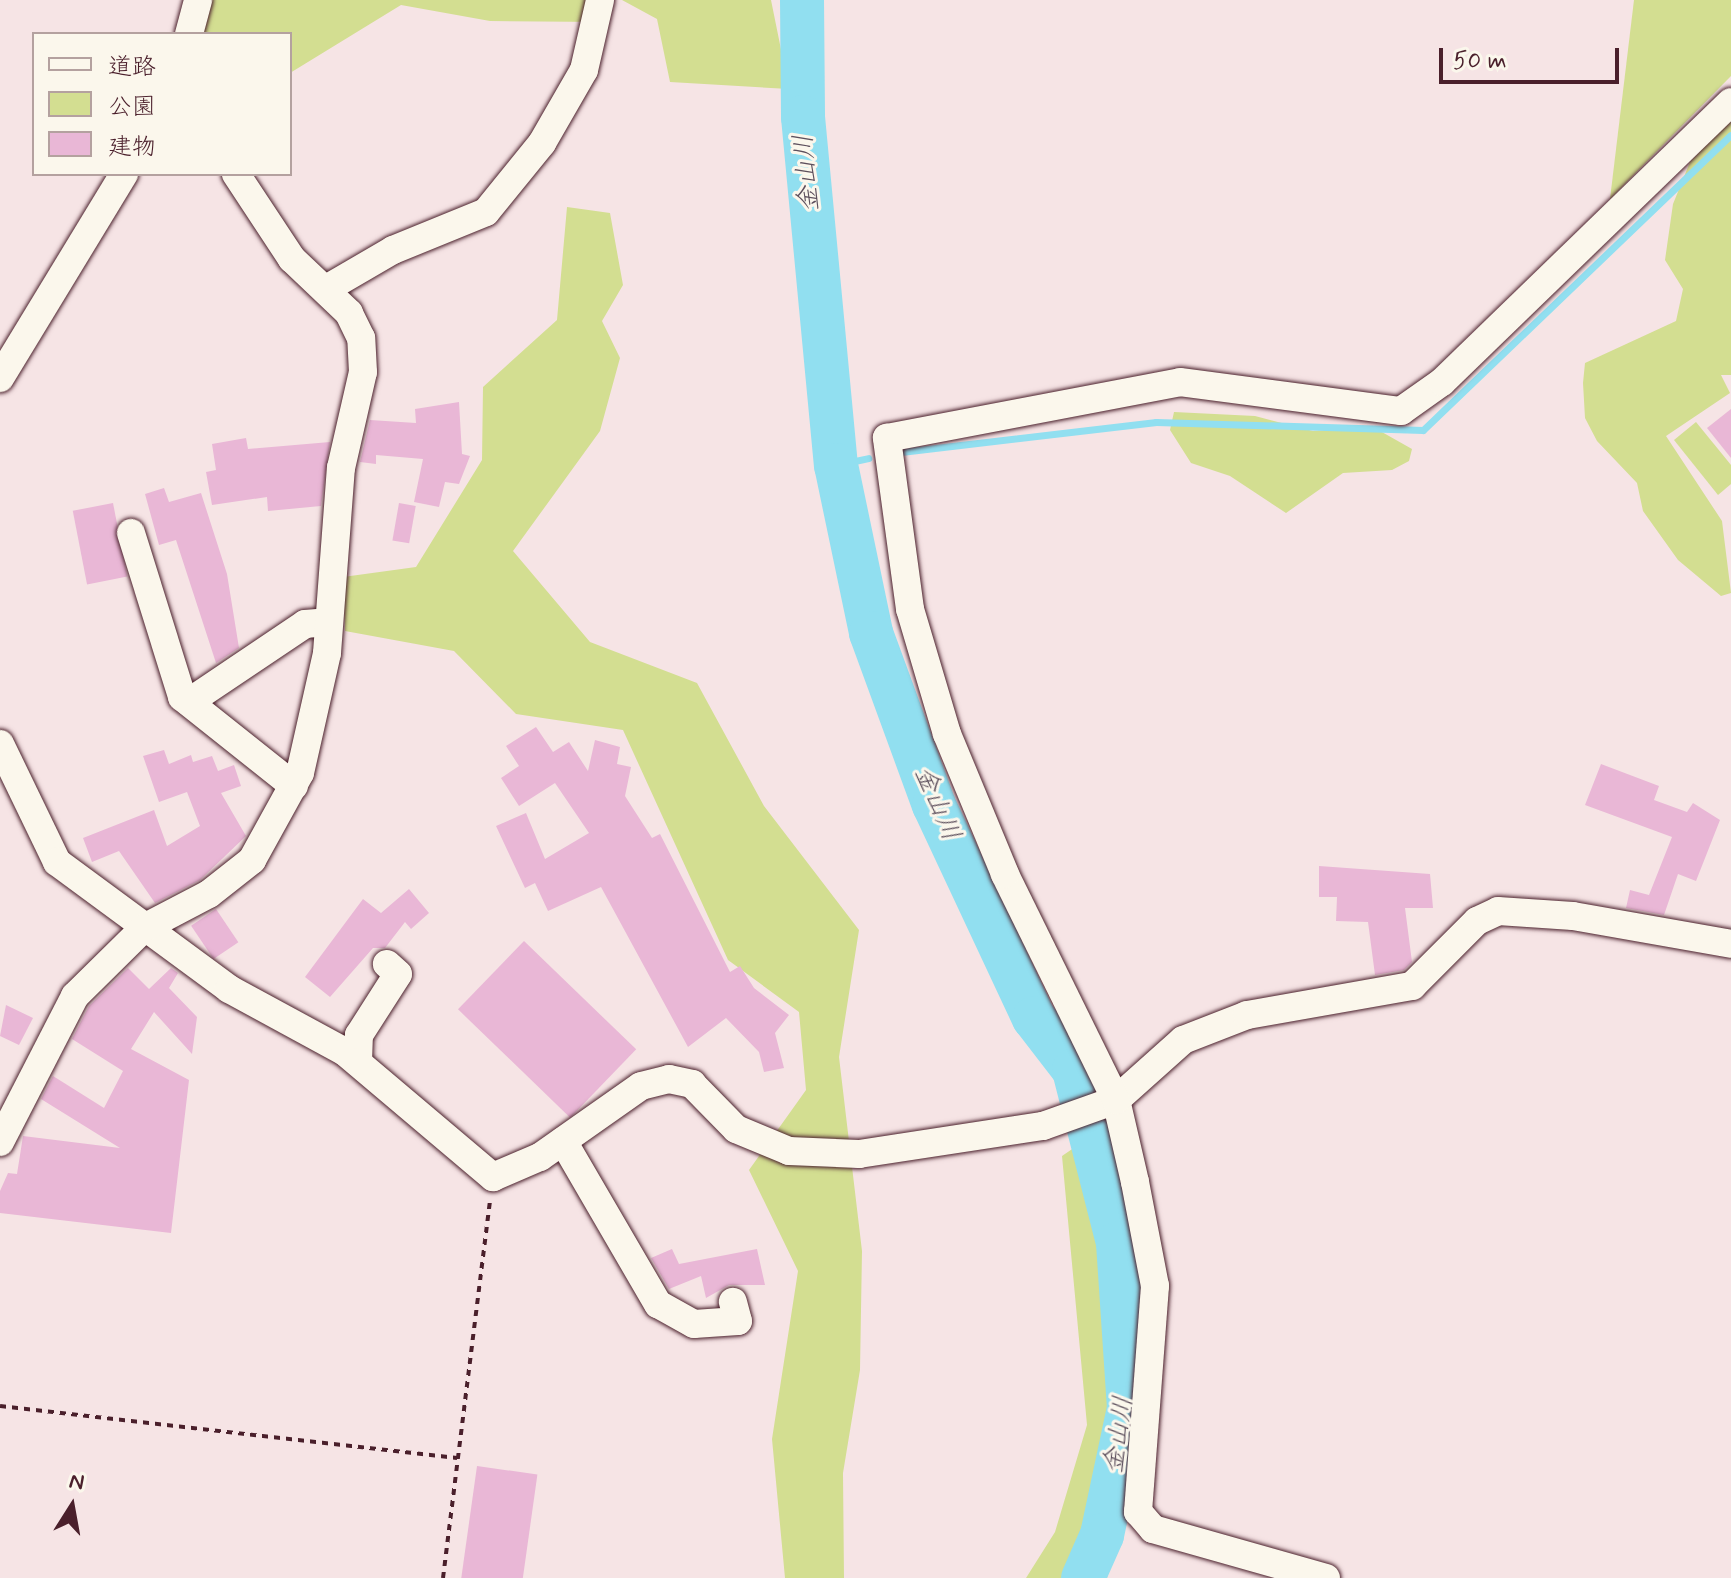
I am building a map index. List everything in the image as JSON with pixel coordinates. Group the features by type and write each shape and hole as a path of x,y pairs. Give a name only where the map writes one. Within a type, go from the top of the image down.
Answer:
{"street":[{"path":"190,32 198,0"},
{"path":"326,289 393,250 486,212 542,143 584,70 600,0"},
{"path":"1326,1578 1153,1529 1138,1512 1155,1286 1110,1103 1005,874 947,734 910,609 887,438 1180,382 1401,411 1442,382 1731,102"},
{"path":"0,378 123,176"},
{"path":"0,1142 75,996 144,928 252,860 294,786 327,653 341,468 363,372 361,338 326,289 292,259 237,176"},
{"path":"131,533 176,686 189,702 294,786"},
{"path":"189,702 305,624 327,622"},
{"path":"0,744 57,862 144,928 195,957 229,989 358,1062 493,1177 563,1141 641,1086 669,1079 692,1084 736,1129 789,1151 859,1154 1043,1126 1110,1103 1183,1040 1234,1020 1279,1006 1412,986 1477,921 1498,911 1731,944"},
{"path":"358,1062 359,1035 398,974 387,964"},
{"path":"563,1141 658,1304 694,1324 738,1321 733,1302"}],"path":[{"path":"443,1578 493,1177"},
{"path":"0,1406 457,1458"}],"green space":[{"path":"210,0 611,0 602,22 490,21 401,5 292,72 292,32 197,32"},
{"path":"622,0 771,0 789,89 670,82 657,19"},
{"path":"1634,0 1731,0 1731,76 1610,199"},
{"path":"1731,118 1731,375 1721,375 1730,393 1666,436 1722,521 1731,593 1721,596 1678,560 1643,511 1637,483 1597,441 1585,418 1583,383 1585,363 1676,321 1683,289 1665,260 1673,204 1690,162"},
{"path":"567,207 610,213 623,285 602,321 620,358 600,431 513,551 590,642 697,683 764,806 859,930 839,1057 862,1251 860,1370 843,1473 844,1578 785,1578 772,1439 798,1271 749,1170 806,1090 799,1012 728,960 623,730 516,714 454,651 345,631 343,577 416,567 482,460 483,387 557,320"},
{"path":"1174,412 1255,416 1313,431 1373,427 1412,449 1409,461 1392,470 1343,473 1286,513 1230,476 1191,463 1170,430"},
{"path":"1696,422 1731,465 1731,484 1718,495 1674,440"},
{"path":"1103,1128 1139,1294 1137,1430 1124,1512 1107,1578 1026,1578 1055,1532 1087,1425 1062,1156"}],"building":[{"path":"459,402 462,454 470,456 459,484 445,482 439,507 414,502 423,459 376,455 376,464 360,462 370,420 416,423 415,409"},
{"path":"1731,409 1731,458 1707,428"},
{"path":"246,438 248,449 330,442 321,506 268,511 267,497 212,505 206,472 216,470 212,444"},
{"path":"164,488 169,502 201,493 227,574 239,648 216,663 176,540 159,545 145,494"},
{"path":"113,503 127,577 87,584 73,511"},
{"path":"399,503 416,506 409,543 392,540"},
{"path":"536,727 553,752 569,742 588,771 595,740 620,747 617,764 631,767 625,796 652,838 660,834 730,972 740,966 754,988 789,1015 775,1033 784,1068 764,1072 759,1052 726,1018 688,1047 601,887 548,911 535,883 525,888 496,826 526,813 545,859 589,833 555,783 519,806 501,778 519,766 506,746"},
{"path":"164,750 169,764 191,755 193,762 212,756 218,771 234,765 241,786 221,793 246,836 200,880 155,903 119,851 92,862 83,838 154,810 167,846 200,826 187,792 159,802 143,756"},
{"path":"1601,764 1659,786 1654,800 1687,812 1693,803 1720,820 1696,881 1678,874 1664,915 1626,908 1630,890 1649,895 1672,837 1585,805"},
{"path":"1319,866 1430,874 1433,908 1405,908 1412,962 1404,970 1375,975 1368,922 1336,921 1337,897 1319,897"},
{"path":"409,889 429,913 411,929 405,922 385,948 373,948 330,997 305,977 363,899 381,913"},
{"path":"216,909 238,942 213,959 191,926"},
{"path":"524,941 636,1049 570,1118 458,1009"},
{"path":"128,968 149,989 171,968 178,973 169,988 197,1017 192,1054 154,1012 131,1049 189,1080 171,1233 0,1213 0,1191 8,1173 17,1174 23,1136 120,1148 41,1099 53,1076 104,1108 123,1071 72,1039 89,1006"},
{"path":"6,1005 33,1018 19,1045 0,1036"},
{"path":"672,1249 679,1264 757,1249 765,1285 729,1285 706,1298 701,1276 669,1289 651,1258"},
{"path":"477,1466 537,1474 523,1578 461,1578"}],"waterway":[{"name":"金山川","path":"802,0 803,117 836,465 871,633 934,805 1034,1018 1074,1070 1118,1243 1129,1408 1102,1535 1083,1578"},
{"path":"901,452 1156,422 1423,430 1731,135"},
{"path":"836,465 868,458"}]}
